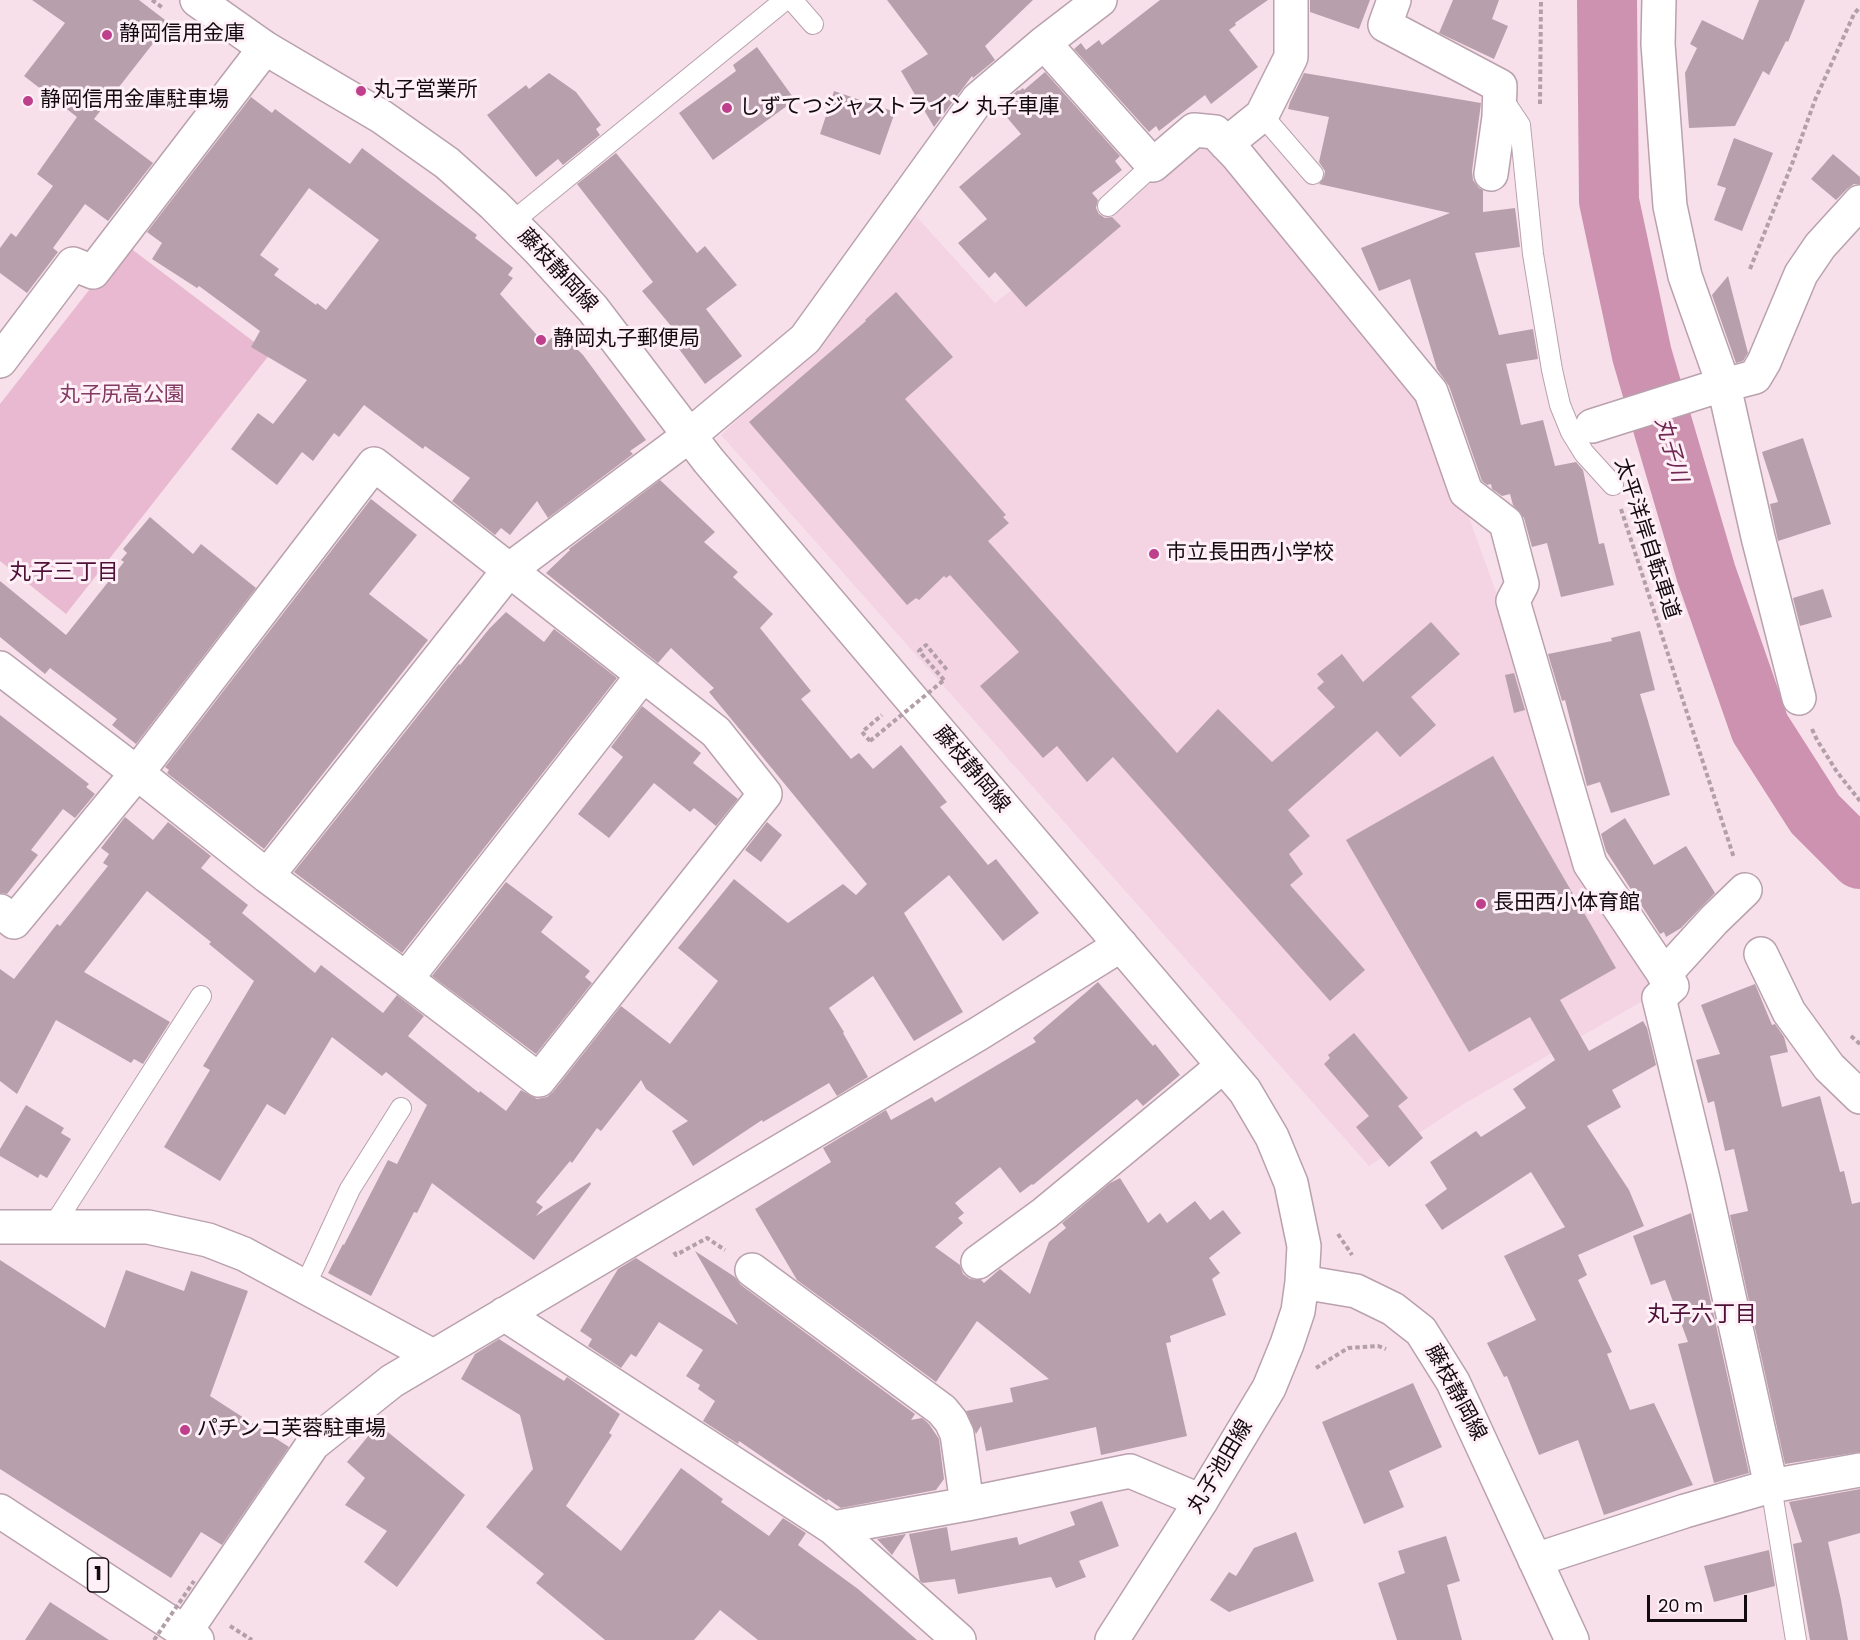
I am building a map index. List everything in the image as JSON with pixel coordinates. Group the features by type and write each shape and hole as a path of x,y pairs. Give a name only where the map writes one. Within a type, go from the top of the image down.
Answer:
{"main road":[{"path":"1226,144 1262,115 1291,57 1292,0"},
{"path":"1394,0 1385,25 1500,86 1491,174"},
{"path":"1659,0 1658,44 1670,206 1685,276 1758,537 1799,698"},
{"path":"267,876 509,570 690,435 805,339 978,99 1086,4"},
{"name":"藤枝静岡線","path":"183,6 265,48 382,117 447,164 512,222 593,309 708,460 1245,1091 1267,1127 1291,1183 1304,1246 1302,1282 1356,1291 1393,1309 1421,1331 1453,1382 1572,1640"},
{"path":"1044,43 1153,165 1194,130 1215,132 1431,392 1466,492 1506,523 1522,584 1514,601 1590,864 1672,986 1659,998 1703,1179 1771,1486"},
{"path":"0,361 73,264 93,272 265,48"},
{"path":"1599,423 1755,377 1764,362 1801,274 1820,246 1860,202"},
{"path":"0,668 136,773 267,876 539,1080 765,794 716,732 374,464 136,773 14,922 0,912"},
{"path":"406,979 644,675"},
{"path":"1664,975 1745,890"},
{"path":"179,1638 314,1444 392,1381 978,1034 1121,945"},
{"path":"1761,954 1789,1012 1830,1067 1860,1097"},
{"path":"978,1262 1045,1213 1223,1066"},
{"path":"0,1227 148,1227 208,1240 244,1254 433,1356"},
{"path":"753,1270 942,1410 951,1421 957,1434 967,1504"},
{"name":"丸子池田線","path":"1112,1640 1201,1502 1269,1388 1298,1311 1302,1282"},
{"path":"504,1314 833,1528 959,1640"},
{"path":"1536,1560 1685,1511 1771,1486 1860,1470"},
{"path":"833,1528 1130,1471 1201,1502"},
{"name":"1","path":"0,1511 179,1638"}],"lane":[{"path":"512,222 785,0"},
{"path":"792,0 813,24"},
{"path":"1499,106 1508,107 1520,125 1533,254 1560,405 1571,432 1584,453 1613,485"},
{"path":"1262,115 1313,174"},
{"path":"1108,206 1153,165"},
{"path":"52,1228 201,996"},
{"path":"305,1286 350,1190 401,1108"},
{"path":"1771,1486 1796,1640"}],"path":[{"path":"152,0 183,6"},
{"path":"1540,112 1541,0"},
{"path":"1750,269 1815,100 1854,14 1860,7"},
{"name":"太平洋岸自転車道","path":"1613,485 1745,890"},
{"path":"884,713 862,732 870,741 944,680 919,651 926,645 948,671"},
{"path":"1799,698 1817,740 1837,772 1860,801"},
{"path":"894,714 901,723"},
{"path":"1848,1033 1860,1044"},
{"path":"656,1224 676,1256 707,1238 753,1270"},
{"path":"1312,1373 1317,1366 1348,1348 1378,1346 1389,1350"},
{"path":"179,1638 194,1581"}],"shaded area":[{"name":"市立長田西小学校","path":"1201,134 1435,424 1525,672 1662,990 1462,1105 1369,1166 721,435 820,342 915,215 995,303 1105,216"}],"green space":[{"name":"丸子尻高公園","path":"125,244 270,354 66,614 0,561 0,404"}],"building":[{"path":"32,0 139,0 169,23 94,119 153,163 108,221 85,204 53,248 58,252 27,293 0,273 0,248 11,233 16,237 53,186 37,174 77,117 24,76 65,23"},
{"path":"887,0 1033,0 985,46 995,60 973,78 972,76 934,127 901,71 928,54"},
{"path":"1160,0 1268,0 1235,23 1236,25 1229,30 1258,67 1211,104 1205,95 1159,131 1156,126 1149,132 1074,49 1081,43 1086,50 1099,40 1102,45"},
{"path":"1310,0 1370,0 1359,29 1310,12"},
{"path":"1453,0 1499,0 1492,19 1508,26 1494,59 1439,33"},
{"path":"1759,0 1805,0 1788,42 1786,41 1769,75 1763,71 1735,126 1689,128 1685,73 1697,48 1690,44 1702,20 1743,40"},
{"path":"757,47 795,100 713,160 679,113 736,71 733,65"},
{"path":"1045,72 1120,156 1115,161 1122,170 1092,193 1098,200 1096,208 1099,214 1105,218 1112,217 1121,226 1026,307 995,272 989,278 958,243 987,219 959,187 1021,134 998,107 1018,90 1023,88 1024,90"},
{"path":"549,73 576,92 601,125 596,129 600,135 563,165 558,159 536,177 487,115 526,85 529,89"},
{"path":"1304,73 1481,103 1472,171 1473,180 1483,190 1483,212 1515,208 1520,247 1475,253 1499,335 1533,329 1538,359 1506,364 1521,425 1543,420 1555,466 1576,462 1583,470 1599,544 1604,543 1614,585 1561,597 1547,543 1532,547 1524,518 1513,505 1510,494 1502,496 1492,489 1491,484 1487,485 1482,481 1449,386 1437,369 1410,279 1379,291 1361,248 1450,213 1319,184 1325,171 1319,162 1329,117 1288,109"},
{"path":"834,91 895,112 880,155 820,134"},
{"path":"251,97 272,113 275,109 350,164 362,148 477,235 475,238 513,268 508,275 513,278 500,294 545,344 559,331 583,355 646,440 630,451 633,454 548,518 537,501 510,535 501,528 495,535 452,501 470,478 425,446 423,449 364,405 339,437 334,433 313,461 302,452 277,485 231,449 258,413 273,424 307,380 251,347 260,331 199,286 197,288 152,259 162,243 147,232","holes":["309,188 379,240 326,310 274,275 279,269 260,255"]},
{"path":"1734,138 1773,153 1742,231 1714,220 1726,188 1717,185"},
{"path":"616,153 697,253 705,246 737,285 706,309 742,356 705,384 679,349 686,344 642,291 653,282 577,184"},
{"path":"1833,154 1860,177 1860,184 1854,184 1836,200 1811,179"},
{"path":"1728,276 1748,353 1743,361 1736,363 1712,295"},
{"path":"896,292 953,357 905,399 1006,515 1003,517 1009,523 988,541 1177,753 1218,709 1272,762 1335,707 1317,688 1324,682 1317,674 1342,654 1363,682 1431,622 1460,654 1411,697 1436,725 1425,735 1400,757 1377,731 1288,810 1310,836 1289,854 1303,874 1290,885 1365,970 1330,1001 1113,757 1087,782 1057,746 1043,758 980,686 1019,652 950,575 946,578 944,576 919,600 916,598 907,605 749,422 866,321"},
{"path":"1803,438 1831,524 1778,541 1770,504 1778,502 1762,452"},
{"path":"660,480 715,532 704,542 738,572 733,577 773,614 760,628 811,691 801,699 851,759 859,753 873,769 901,745 947,802 940,807 988,865 996,859 1039,913 1003,941 949,875 904,913 963,1012 914,1041 873,976 829,1008 868,1077 837,1096 829,1083 763,1122 762,1120 693,1166 672,1131 688,1121 646,1089 641,1080 601,1131 597,1128 572,1163 570,1161 536,1202 543,1207 536,1216 590,1182 591,1184 534,1260 432,1183 417,1213 414,1212 371,1296 328,1273 388,1160 397,1164 427,1105 386,1072 382,1076 332,1037 285,1115 267,1104 220,1181 164,1147 210,1070 203,1066 254,981 209,944 211,942 147,891 84,972 170,1022 143,1064 134,1059 131,1063 56,1020 17,1094 0,1081 0,969 14,979 57,924 60,926 108,866 103,863 109,854 101,848 125,817 153,840 168,822 211,856 201,868 248,905 242,913 315,973 321,965 383,1013 397,995 424,1016 408,1036 479,1093 480,1091 506,1111 521,1090 537,1099 547,1097 553,1092 621,1006 670,1044 718,981 678,948 734,879 788,923 843,884 856,895 867,884 709,692 714,688 671,648 658,663 546,573 569,549"},
{"path":"371,499 417,535 369,594 428,640 264,849 167,773 169,770 165,767"},
{"path":"150,517 193,554 201,544 256,588 136,744 112,725 117,719 50,668 45,674 0,637 0,581 66,635 124,562 121,560 127,553 123,549"},
{"path":"1823,589 1832,617 1800,626 1793,598"},
{"path":"506,612 544,642 554,629 617,678 402,953 294,872 459,664"},
{"path":"1640,631 1655,690 1640,694 1670,795 1611,813 1600,782 1587,786 1565,700 1562,701 1548,654 1612,641 1611,638"},
{"path":"1514,673 1525,710 1514,713 1505,675"},
{"path":"642,706 701,753 693,763 738,799 716,826 694,808 690,812 654,783 609,838 578,814 623,757 611,747"},
{"path":"0,715 89,784 86,787 95,794 75,818 63,809 31,850 38,855 7,894 0,893"},
{"path":"1493,756 1616,968 1560,1000 1589,1051 1643,1021 1647,1028 1656,1065 1612,1090 1621,1107 1587,1126 1629,1190 1644,1226 1578,1255 1587,1275 1578,1280 1612,1352 1607,1354 1630,1410 1654,1403 1693,1485 1604,1515 1578,1440 1539,1455 1507,1376 1504,1377 1487,1343 1536,1320 1504,1256 1565,1227 1531,1172 1442,1230 1425,1205 1447,1189 1430,1162 1476,1131 1481,1137 1526,1108 1513,1089 1555,1060 1530,1017 1469,1052 1346,840"},
{"path":"1625,818 1654,865 1686,846 1715,893 1681,928 1666,937 1664,932 1660,934 1606,851 1601,834"},
{"path":"767,822 782,835 761,862 745,850"},
{"path":"506,882 553,917 541,932 590,971 585,977 592,983 536,1054 432,976"},
{"path":"1098,982 1180,1075 1143,1106 1137,1099 1033,1185 1020,1193 1000,1167 955,1203 964,1213 958,1218 963,1223 935,1247 960,1265 963,1274 970,1279 981,1280 984,1283 1000,1269 1030,1294 1049,1242 1066,1228 1062,1223 1110,1183 1120,1178 1148,1223 1160,1213 1167,1223 1195,1201 1210,1220 1223,1210 1241,1233 1209,1258 1220,1273 1212,1279 1226,1315 1170,1336 1171,1342 1166,1343 1187,1436 1101,1455 1096,1427 986,1451 981,1426 976,1434 966,1411 1013,1402 1010,1388 1049,1379 977,1321 936,1382 797,1280 755,1209 831,1162 823,1148 886,1110 891,1120 932,1097 935,1102 1036,1042 1033,1038"},
{"path":"1755,984 1772,1025 1775,1024 1784,1037 1788,1052 1770,1056 1782,1107 1820,1096 1840,1172 1844,1171 1852,1204 1860,1202 1860,1452 1785,1464 1730,1215 1748,1211 1734,1149 1725,1151 1714,1101 1708,1103 1696,1060 1720,1054 1701,1005"},
{"path":"1354,1033 1408,1098 1398,1106 1423,1138 1389,1167 1356,1127 1369,1116 1324,1064 1330,1058 1328,1055"},
{"path":"26,1105 64,1128 61,1133 71,1139 47,1178 40,1174 38,1178 0,1156 0,1149"},
{"path":"1691,1213 1749,1473 1714,1483 1678,1344 1688,1342 1665,1280 1651,1285 1633,1236"},
{"path":"695,1251 735,1277 741,1285 915,1414 911,1420 922,1418 929,1424 939,1439 944,1479 936,1490 841,1508 828,1499 827,1501 739,1441 738,1444 703,1421 715,1401 698,1389 700,1385 686,1376 703,1350 659,1322 636,1357 631,1354 621,1368 588,1346 592,1339 580,1331 618,1269 636,1258 738,1325"},
{"path":"0,1260 105,1328 126,1270 184,1291 191,1271 248,1291 210,1396 289,1447 222,1545 201,1532 171,1578 0,1469"},
{"path":"499,1339 564,1381 567,1377 620,1414 609,1433 612,1435 566,1506 621,1551 681,1468 723,1499 721,1502 769,1536 783,1518 806,1533 798,1545 858,1589 917,1640 758,1640 720,1610 694,1640 605,1640 536,1583 544,1574 486,1527 533,1469 520,1415 461,1379 475,1354"},
{"path":"1413,1383 1442,1447 1389,1471 1404,1507 1364,1524 1322,1422"},
{"path":"378,1424 465,1495 397,1587 364,1562 387,1531 345,1505 365,1478 347,1462"},
{"path":"1860,1489 1860,1533 1828,1542 1848,1640 1810,1640 1793,1544 1802,1542 1789,1502"},
{"path":"1102,1501 1119,1546 1079,1561 1086,1577 1056,1588 1051,1577 958,1594 955,1579 923,1583 920,1581 909,1534 947,1527 951,1551 1017,1537 1019,1545 1075,1525 1070,1512"},
{"path":"1296,1532 1314,1581 1229,1612 1210,1600 1229,1572 1236,1576 1254,1548"},
{"path":"906,1534 892,1555 877,1539"},
{"path":"1446,1536 1460,1581 1447,1585 1462,1640 1397,1640 1378,1583 1405,1573 1398,1551"},
{"path":"1769,1550 1775,1586 1714,1602 1704,1566"},
{"path":"50,1602 109,1640 25,1640"}],"waterway":[{"name":"丸子川","path":"1607,0 1609,201 1642,355 1706,573 1760,728 1815,814 1860,859"}],"place":[{"name":"静岡信用金庫","path":"107,35"},
{"name":"丸子営業所","path":"361,91"},
{"name":"静岡信用金庫駐車場","path":"28,101"},
{"name":"しずてつジャストライン 丸子車庫","path":"727,108"},
{"name":"静岡丸子郵便局","path":"541,340"},
{"name":"市立長田西小学校","path":"1154,554"},
{"name":"長田西小体育館","path":"1481,904"},
{"name":"パチンコ芙蓉駐車場","path":"185,1430"}],"district":[{"name":"丸子三丁目","path":"64,573"},
{"name":"丸子六丁目","path":"1702,1315"}]}
